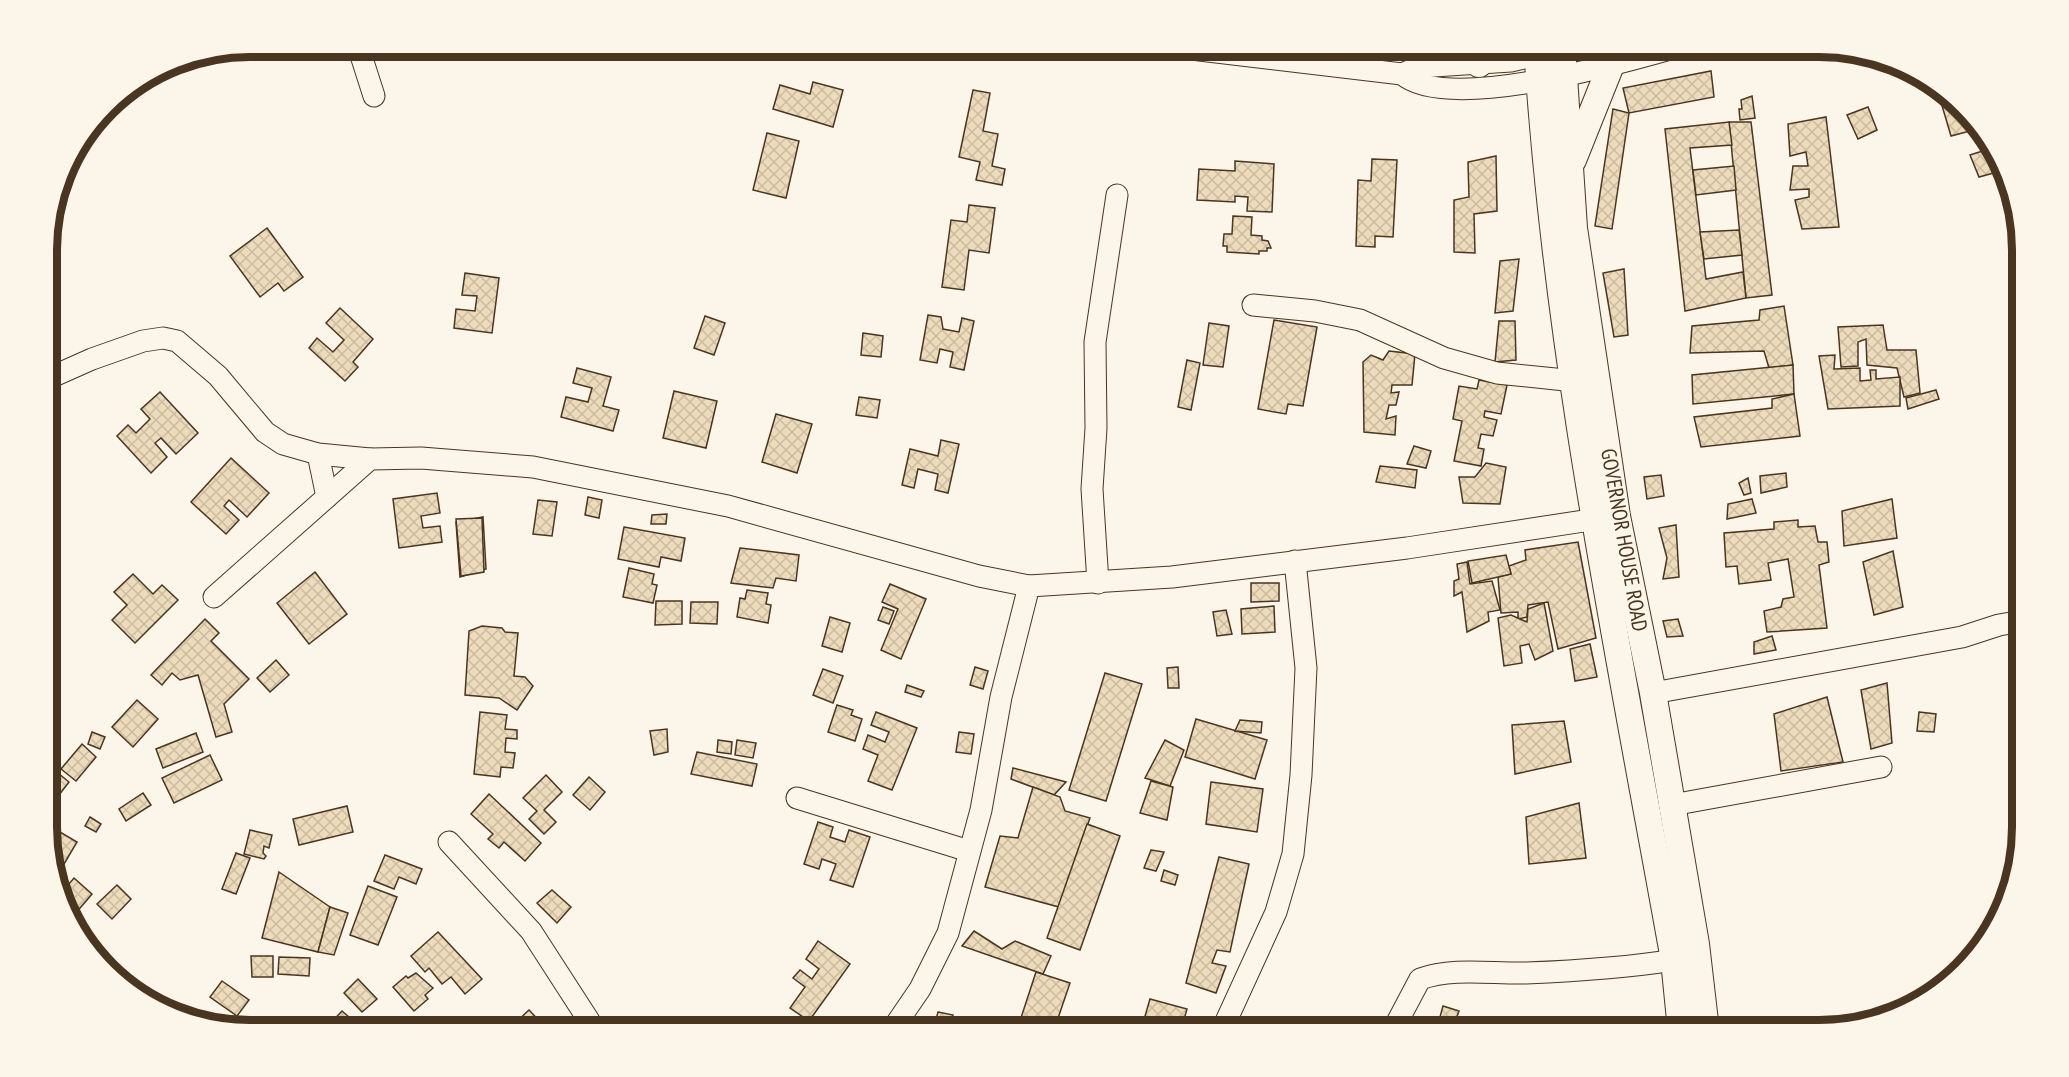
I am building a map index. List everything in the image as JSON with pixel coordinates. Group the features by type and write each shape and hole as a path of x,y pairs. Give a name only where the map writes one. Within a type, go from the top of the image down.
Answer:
{"main road":[{"path":"1479,64 1486,57"},
{"name":"GOVERNOR HOUSE ROAD","path":"1566,57 1574,228 1606,518 1674,960 1680,1020"},
{"name":"GOVERNOR HOUSE ROAD","path":"1537,61 1540,112 1575,381 1606,518 1653,693 1696,944 1705,1020"},
{"path":"1571,166 1611,65"}],"street":[{"path":"362,57 374,96"},
{"path":"1259,57 1402,74 1416,84 1465,89 1502,87 1537,61"},
{"path":"1402,74 1418,67 1537,61 1554,57"},
{"path":"1578,57 1611,65 1640,57"},
{"path":"1098,583 1092,489 1096,428 1095,342 1117,195"},
{"path":"1253,305 1315,310 1360,320 1444,357 1497,373 1575,381"},
{"path":"57,375 92,359 143,341 163,338 177,341 218,376 266,432 283,444 318,454 370,459 421,458 533,467 728,506 979,576 1029,586 1172,577 1407,548 1606,518"},
{"path":"318,454 327,497"},
{"path":"214,597 370,459"},
{"path":"1227,1020 1276,912 1293,854 1301,775 1306,668 1295,561"},
{"path":"899,1020 920,989 948,933 981,810 1001,697 1029,586"},
{"path":"1653,693 1962,637 2012,623"},
{"path":"1672,805 1881,767"},
{"path":"797,798 969,850"},
{"path":"450,842 531,931 589,1020"},
{"path":"1398,1020 1420,979 1436,973 1536,973 1627,967 1674,960"}],"building":[{"path":"1711,71 1714,97 1629,113 1623,88"},
{"path":"813,82 843,90 833,127 773,109 780,85 810,94"},
{"path":"973,90 990,93 983,131 998,134 992,166 1005,169 1002,185 976,180 980,162 959,157"},
{"path":"1752,96 1755,118 1740,120 1741,100"},
{"path":"1941,101 1970,130 1951,136"},
{"path":"1868,107 1877,130 1858,139 1847,115"},
{"path":"1613,109 1629,113 1612,229 1595,226"},
{"path":"1826,117 1839,227 1802,229 1795,200 1809,197 1809,189 1790,190 1793,166 1808,166 1806,152 1790,156 1788,124"},
{"path":"1729,122 1751,122 1772,295 1746,298"},
{"path":"1729,122 1732,145 1690,148 1706,279 1743,272 1746,298 1685,311 1665,129"},
{"path":"767,133 799,141 786,198 753,190"},
{"path":"1984,150 1996,172 1979,177 1970,155"},
{"path":"1496,156 1497,211 1474,214 1475,253 1454,252 1454,200 1469,197 1468,162"},
{"path":"1372,159 1397,160 1393,237 1375,236 1375,247 1356,246 1358,180 1371,181"},
{"path":"1235,161 1274,164 1272,212 1247,211 1248,197 1235,196 1235,202 1197,200 1199,169 1235,171"},
{"path":"1734,166 1736,190 1696,195 1693,170"},
{"path":"969,205 995,208 989,253 969,250 964,290 942,287 951,220 967,222"},
{"path":"1233,216 1252,217 1251,235 1262,236 1262,240 1268,241 1271,248 1267,248 1267,251 1259,251 1259,254 1227,252 1227,246 1223,246 1224,234 1232,234"},
{"path":"267,228 303,277 284,291 278,283 260,297 230,256"},
{"path":"1739,230 1742,255 1704,259 1700,232"},
{"path":"1519,259 1513,311 1495,313 1500,261"},
{"path":"1624,269 1628,335 1614,337 1603,273"},
{"path":"465,273 499,278 492,333 454,328 456,309 475,311 477,296 462,295"},
{"path":"1784,306 1793,365 1769,368 1764,351 1690,353 1692,326 1759,320 1760,310"},
{"path":"340,308 373,339 353,362 358,367 345,381 309,348 317,338 333,352 344,340 326,323"},
{"path":"928,315 941,317 943,329 959,332 962,318 974,321 964,370 950,367 953,352 940,349 937,363 920,360"},
{"path":"705,316 725,323 714,355 694,348"},
{"path":"1274,320 1317,327 1303,406 1288,404 1286,414 1258,409"},
{"path":"1499,321 1515,321 1516,360 1495,362"},
{"path":"1209,323 1229,326 1223,367 1203,365"},
{"path":"1883,325 1887,350 1916,350 1920,393 1904,397 1897,368 1867,365 1866,339 1858,342 1858,366 1841,367 1838,327"},
{"path":"863,333 883,336 881,357 861,355"},
{"path":"1389,351 1415,354 1412,385 1392,385 1391,393 1399,392 1396,405 1389,405 1386,419 1396,416 1395,435 1364,432 1363,362 1371,355 1383,360"},
{"path":"1835,355 1834,369 1860,368 1860,381 1871,380 1870,370 1876,370 1876,379 1900,377 1900,406 1828,409 1819,356"},
{"path":"1187,360 1200,363 1191,410 1178,407"},
{"path":"1793,365 1794,394 1693,404 1692,375"},
{"path":"577,368 611,377 603,406 619,410 613,431 561,417 566,397 588,402 592,388 573,383"},
{"path":"1479,380 1507,385 1501,414 1485,411 1484,417 1497,420 1493,436 1481,434 1478,448 1484,449 1481,466 1454,461 1462,421 1453,419 1459,386 1477,389"},
{"path":"1936,390 1939,399 1908,409 1906,398"},
{"path":"674,391 717,401 706,448 663,438"},
{"path":"160,392 198,433 176,454 161,438 155,443 167,457 151,473 117,436 128,425 136,433 150,419 141,409"},
{"path":"1794,394 1800,436 1701,447 1694,417 1772,408 1772,399"},
{"path":"859,397 880,400 877,418 856,415"},
{"path":"776,414 812,424 797,473 762,462"},
{"path":"941,440 959,444 948,493 935,490 938,474 918,469 914,488 902,485 910,449 938,456"},
{"path":"1414,446 1431,451 1426,468 1407,464"},
{"path":"231,458 269,493 247,517 229,500 224,506 239,520 226,534 191,502"},
{"path":"1486,463 1506,467 1500,504 1463,503 1459,477 1475,477"},
{"path":"1380,466 1417,470 1415,488 1376,482"},
{"path":"1786,473 1787,487 1761,493 1760,476"},
{"path":"1661,475 1664,496 1647,499 1644,477"},
{"path":"1748,478 1751,493 1744,495 1739,483"},
{"path":"437,493 440,513 421,516 423,528 440,526 442,542 399,548 393,499"},
{"path":"588,497 602,500 599,518 585,515"},
{"path":"1752,499 1756,513 1727,519 1728,504"},
{"path":"1892,499 1897,538 1844,546 1842,511"},
{"path":"538,500 557,502 552,536 533,534"},
{"path":"667,514 666,524 651,524 652,515"},
{"path":"483,517 486,569 460,577 456,522"},
{"path":"482,518 484,572 461,576 456,519"},
{"path":"1798,520 1798,527 1815,526 1818,542 1827,542 1829,562 1819,565 1827,628 1767,632 1764,611 1781,607 1783,599 1794,597 1788,559 1768,563 1771,580 1739,584 1737,566 1726,567 1724,533 1774,529 1774,522"},
{"path":"1676,525 1679,577 1663,579 1667,558 1659,528"},
{"path":"624,527 685,538 681,561 661,557 659,567 618,559"},
{"path":"1578,542 1596,638 1558,649 1548,602 1528,605 1527,617 1518,619 1518,612 1501,613 1498,577 1511,574 1509,566 1526,560 1525,550"},
{"path":"740,548 799,555 796,581 776,578 773,588 731,583"},
{"path":"1893,551 1903,607 1874,615 1863,562"},
{"path":"1506,555 1511,574 1472,583 1468,561"},
{"path":"1467,562 1470,584 1492,581 1500,610 1488,612 1489,621 1467,632 1462,592 1454,596 1454,581 1459,579 1457,564"},
{"path":"629,568 654,574 652,584 657,585 653,603 623,597"},
{"path":"315,572 347,614 309,644 277,603"},
{"path":"133,574 153,594 162,585 178,600 135,643 112,620 127,605 114,592"},
{"path":"1251,583 1279,583 1279,601 1251,602"},
{"path":"890,584 926,599 901,659 881,650 898,609 882,602"},
{"path":"747,590 768,593 766,604 771,605 768,623 737,617 740,598 745,599"},
{"path":"656,601 682,601 682,624 655,625"},
{"path":"691,602 718,602 717,624 690,623"},
{"path":"1544,603 1553,651 1535,660 1529,644 1520,646 1522,663 1504,666 1498,618 1511,615 1527,622 1528,609"},
{"path":"1274,606 1275,632 1242,634 1241,609"},
{"path":"883,607 894,611 889,624 878,620"},
{"path":"1226,610 1232,634 1217,636 1213,612"},
{"path":"830,617 850,623 842,652 822,646"},
{"path":"205,619 219,633 211,641 249,679 224,704 232,732 216,737 198,675 180,680 172,673 162,685 151,675"},
{"path":"1678,619 1683,636 1667,637 1663,621"},
{"path":"482,626 502,628 505,632 518,633 514,676 525,677 533,686 517,710 499,698 465,695 469,631"},
{"path":"1772,636 1776,650 1754,654 1754,642"},
{"path":"1590,644 1597,677 1575,681 1570,649"},
{"path":"276,660 289,675 270,692 257,678"},
{"path":"975,667 988,671 983,689 970,685"},
{"path":"1178,667 1179,688 1168,688 1167,668"},
{"path":"823,669 843,676 833,703 813,695"},
{"path":"1105,673 1142,684 1106,801 1069,790"},
{"path":"1887,683 1892,743 1871,749 1861,690"},
{"path":"907,685 924,691 921,697 905,692"},
{"path":"1827,697 1843,762 1781,771 1774,714"},
{"path":"137,700 158,719 133,747 112,727"},
{"path":"837,705 853,710 851,715 862,719 855,741 828,732"},
{"path":"480,712 507,715 505,729 517,730 517,739 506,738 505,752 515,753 513,768 501,767 500,777 474,774"},
{"path":"876,712 917,728 892,790 868,781 878,755 863,749 868,735 885,742 889,732 871,725"},
{"path":"1919,712 1936,714 1934,732 1917,731"},
{"path":"1196,719 1267,740 1255,779 1185,757"},
{"path":"1240,720 1262,722 1261,733 1235,731"},
{"path":"1564,721 1571,762 1515,774 1512,725"},
{"path":"667,729 668,752 654,755 650,731"},
{"path":"92,732 105,737 100,749 88,744"},
{"path":"959,732 974,734 971,754 956,752"},
{"path":"196,733 203,752 163,768 156,749"},
{"path":"718,740 732,742 731,754 717,752"},
{"path":"737,740 756,743 753,758 735,755"},
{"path":"1165,740 1184,750 1170,786 1145,778"},
{"path":"82,744 96,757 76,781 61,769"},
{"path":"697,752 757,764 752,786 691,774"},
{"path":"210,755 222,780 174,803 162,778"},
{"path":"1013,768 1066,782 1054,795 1011,779"},
{"path":"57,774 69,782 57,798"},
{"path":"546,775 562,792 544,810 556,822 544,834 529,819 537,811 523,798"},
{"path":"589,777 605,792 590,810 573,795"},
{"path":"1151,781 1173,787 1167,820 1140,813"},
{"path":"1211,782 1263,789 1257,832 1206,824"},
{"path":"1033,787 1060,797 1065,811 1090,818 1059,907 985,887 1000,836 1018,838"},
{"path":"143,793 151,805 126,821 119,809"},
{"path":"489,794 541,843 525,861 504,842 499,848 488,839 493,834 471,814"},
{"path":"1579,803 1586,858 1529,864 1526,817"},
{"path":"347,806 353,832 299,845 293,819"},
{"path":"90,817 101,824 96,832 85,826"},
{"path":"818,822 833,827 830,837 845,842 849,830 870,837 853,887 830,880 836,864 822,859 819,869 804,864"},
{"path":"1087,824 1120,836 1080,950 1047,938"},
{"path":"57,830 77,842 62,867"},
{"path":"250,830 272,835 269,848 264,846 263,853 266,856 264,859 244,854"},
{"path":"1151,850 1164,852 1156,871 1144,868"},
{"path":"236,853 250,858 236,894 222,889"},
{"path":"385,855 422,869 416,884 399,877 394,889 374,881"},
{"path":"1219,857 1249,864 1230,952 1217,950 1212,963 1226,966 1216,993 1186,983"},
{"path":"1164,870 1178,875 1175,885 1161,881"},
{"path":"279,872 330,907 318,952 262,938"},
{"path":"74,878 92,894 77,911 72,901 67,886"},
{"path":"117,885 131,899 112,919 97,904"},
{"path":"368,886 397,897 378,945 350,935"},
{"path":"552,890 571,907 557,923 537,903"},
{"path":"330,907 348,913 334,955 318,952"},
{"path":"974,931 1002,949 1015,941 1051,956 1043,974 962,946"},
{"path":"438,932 482,979 465,994 451,977 442,984 429,968 425,972 411,956"},
{"path":"818,941 850,964 810,1020 790,1008 805,987 793,978 800,970 812,979 819,969 806,959"},
{"path":"251,956 273,956 273,977 252,977"},
{"path":"279,957 310,958 309,976 278,974"},
{"path":"1036,972 1070,983 1057,1020 1020,1020"},
{"path":"416,973 433,988 425,995 428,999 414,1011 393,987 406,976 408,978"},
{"path":"358,979 377,999 362,1012 344,993"},
{"path":"222,981 249,1000 237,1016 210,997"},
{"path":"1150,999 1187,1009 1184,1020 1144,1020"},
{"path":"1443,1006 1459,1011 1456,1020 1440,1017"},
{"path":"529,1010 538,1020 518,1020"},
{"path":"342,1011 352,1020 333,1020"},
{"path":"938,1012 953,1015 952,1020 936,1020"}]}
